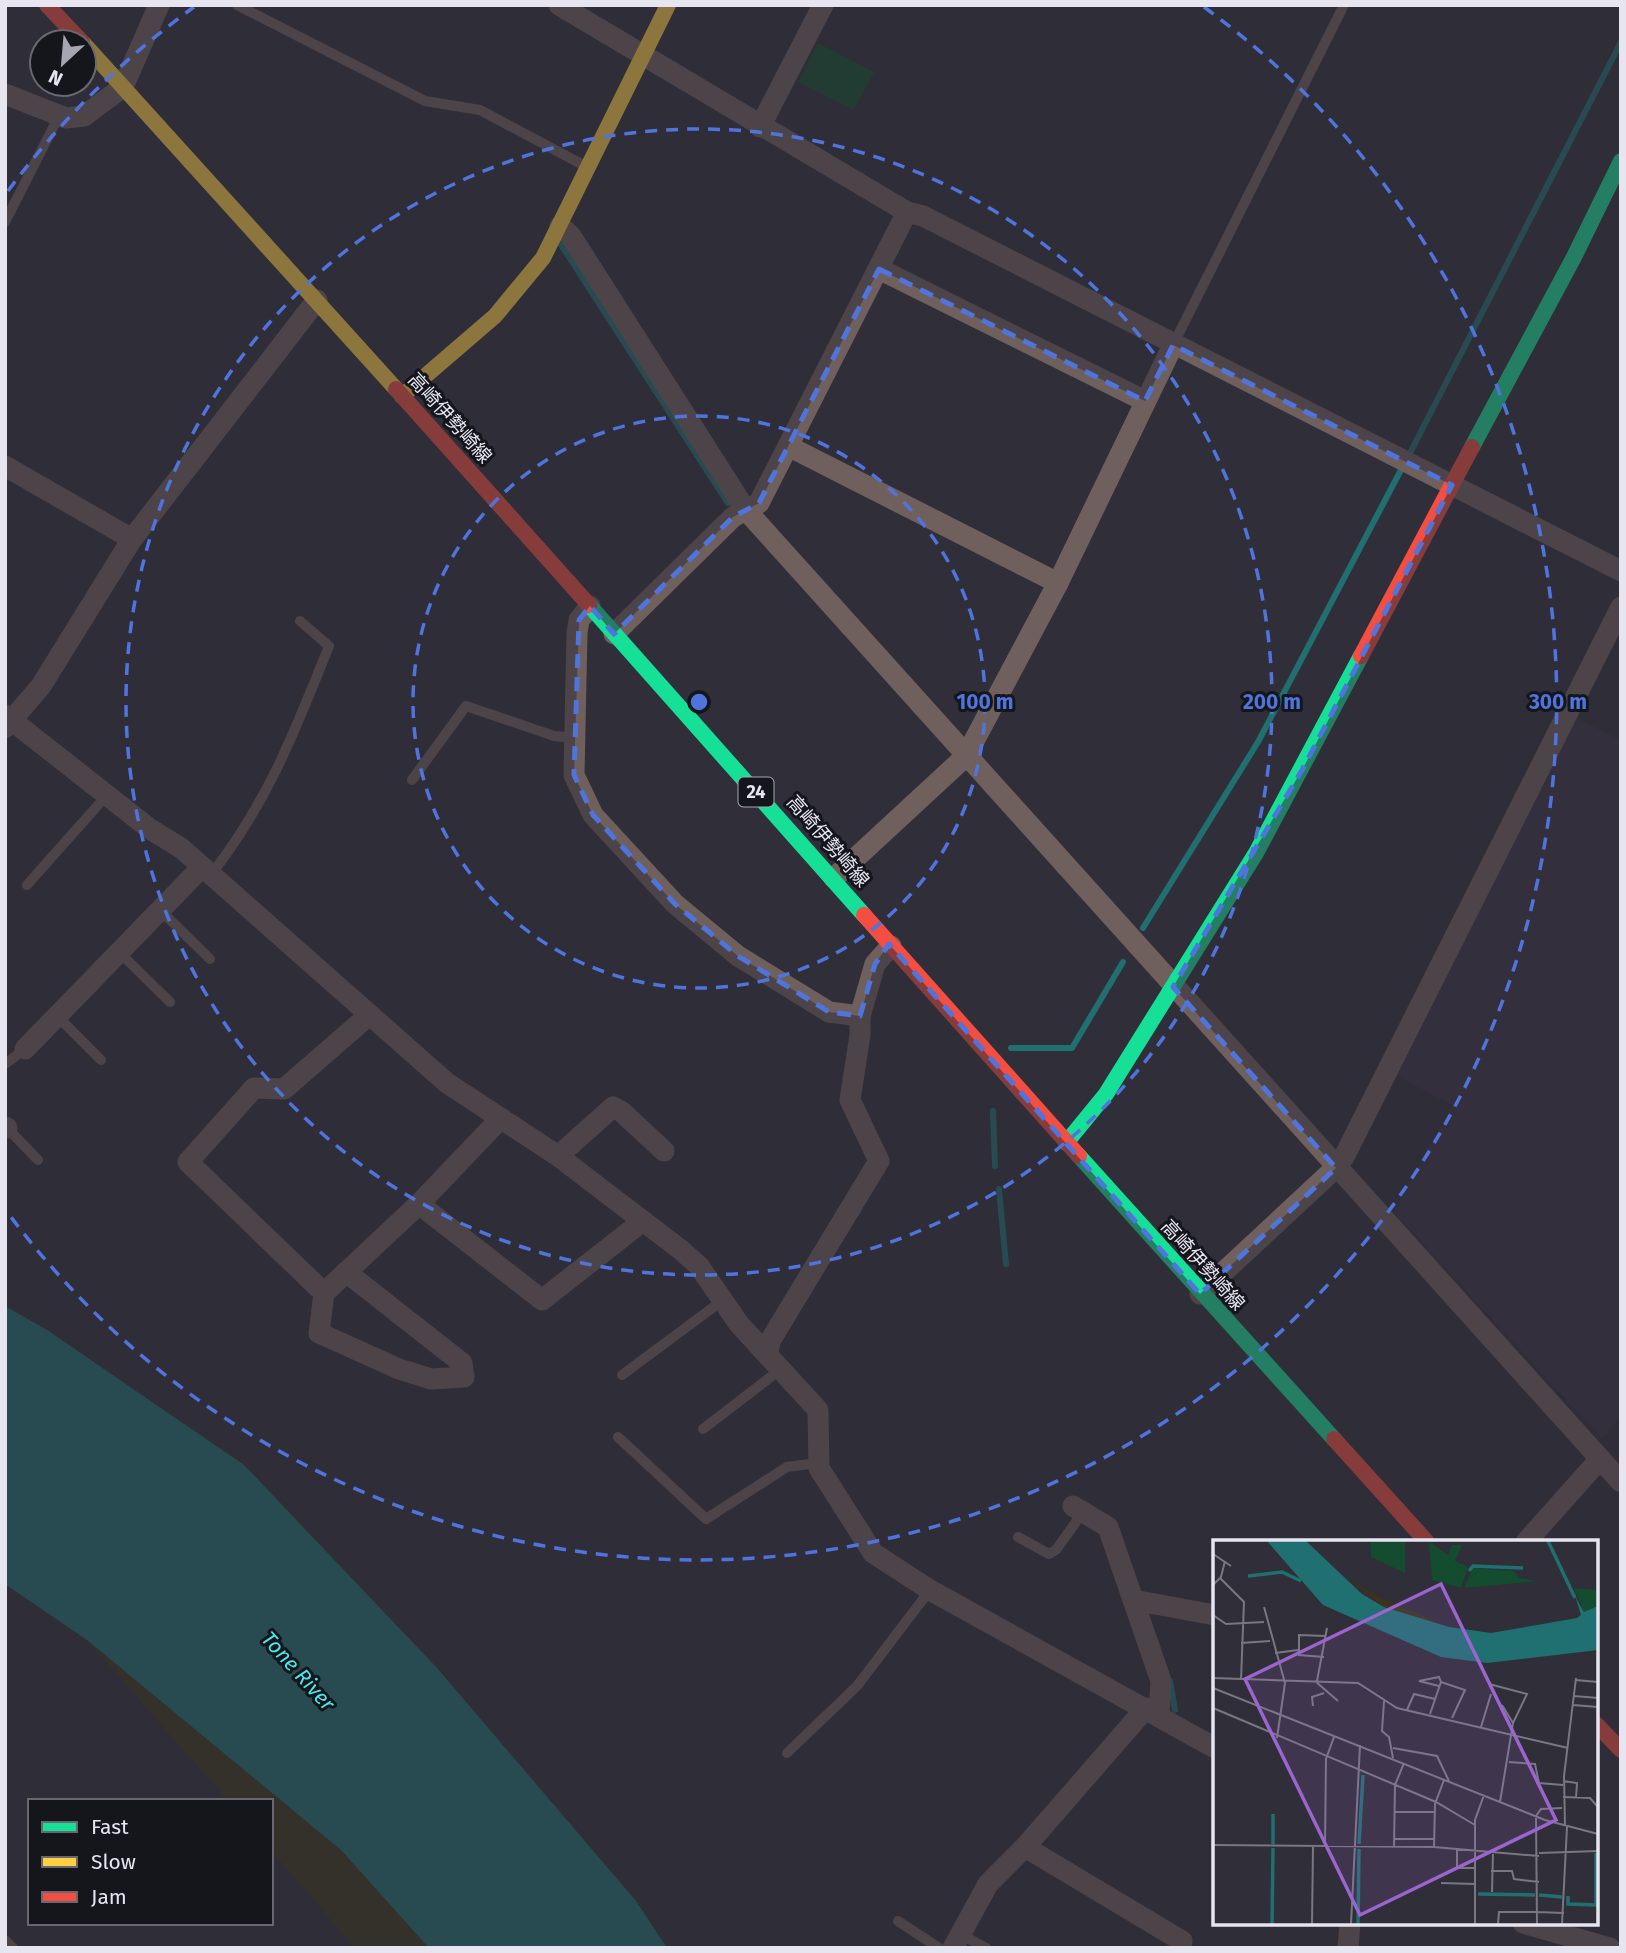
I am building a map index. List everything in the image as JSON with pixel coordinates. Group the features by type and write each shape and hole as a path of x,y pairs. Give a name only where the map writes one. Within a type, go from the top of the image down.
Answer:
{"main road":[{"name":"高崎伊勢崎線","path":"47,5 69,28"},
{"path":"402,396 486,328 518,295 543,258 560,226 668,5"},
{"name":"高崎伊勢崎線","path":"98,60 834,878 1199,1294 1425,1540"},
{"path":"1066,1143 1106,1094 1270,829 1574,257 1621,161"},
{"path":"1598,1726 1621,1750"}],"street":[{"path":"5,94 59,116 84,116 123,87 159,5"},
{"path":"559,5 907,212 923,216 1621,571"},
{"path":"760,127 823,5"},
{"path":"614,634 745,509 759,503 790,447 907,212"},
{"path":"560,226 571,236 745,509 1621,1482"},
{"path":"879,269 1144,401"},
{"path":"317,300 132,539 41,686 7,721 181,849 447,1083 558,1156 699,1266 739,1325 820,1415 817,1463 873,1553 930,1590 1213,1747"},
{"path":"834,878 967,756 1058,583 1173,345"},
{"path":"790,447 1058,583"},
{"path":"5,466 132,539"},
{"path":"590,606 579,620 574,775 593,815 675,904 738,956 829,1012 860,1016"},
{"path":"1199,1294 1336,1168 1621,607"},
{"path":"25,1049 160,910 206,872"},
{"path":"774,1361 770,1341 879,1161 850,1100 860,1016 875,964 891,946"},
{"path":"324,1293 188,1162 254,1088 284,1089 368,1016"},
{"path":"558,1156 613,1107 664,1151"},
{"path":"346,1272 462,1363 464,1377 431,1379 399,1369 319,1333 324,1293 346,1272 419,1204 501,1118"},
{"path":"419,1204 542,1300 643,1221"},
{"path":"1529,1540 1600,1459"},
{"path":"957,1941 988,1884 1152,1711 1161,1681 1108,1527 1078,1509"},
{"path":"1133,1600 1213,1615"},
{"path":"1025,1847 1182,1941 1181,1948"},
{"path":"1348,1948 1350,1925"},
{"path":"1530,1925 1610,1948"}],"lane":[{"path":"237,5 425,101 480,110 589,169"},
{"path":"1173,345 1344,5"},
{"path":"5,222 59,116"},
{"path":"206,872 236,843 281,766 329,646 300,621"},
{"path":"412,780 466,706 554,736 575,738"},
{"path":"27,885 107,795"},
{"path":"160,910 210,959"},
{"path":"119,952 170,1002"},
{"path":"57,1016 102,1059"},
{"path":"5,1063 25,1049"},
{"path":"6,1127 38,1160"},
{"path":"622,1375 723,1300"},
{"path":"703,1429 774,1361"},
{"path":"618,1437 706,1519 787,1467 817,1463"},
{"path":"1018,1537 1049,1554 1056,1550 1078,1509"},
{"path":"787,1753 857,1686 930,1590"},
{"path":"898,1921 939,1948"},
{"path":"5,1940 13,1948"},
{"path":"957,1941 986,1948"}],"highlighted area":[{"path":"879,269 1145,401 1173,345 1452,485 1302,770 1173,987 1336,1168 1200,1294 889,944 875,964 860,1016 829,1012 738,956 675,904 593,815 574,775 579,620 590,606 614,634 733,517 759,503"}],"shaded area":[{"path":"818,43 874,72 854,110 798,82"},
{"path":"1574,717 1621,740 1621,1416 1602,1439 1394,1212 1452,1105 1397,1076"}],"sand":[{"path":"87,1640 341,1850 429,1948 355,1948 273,1852 273,1799 226,1799"}],"water":[{"name":"Tone River","path":"5,1306 47,1330 244,1465 437,1668 636,1901 667,1948 429,1948 341,1850 87,1640 5,1584"}],"waterway":[{"path":"1410,453 1621,42"},
{"path":"560,243 728,503"},
{"path":"1143,928 1258,742 1402,468"},
{"path":"1011,1048 1072,1048 1123,962"},
{"path":"993,1111 995,1166"},
{"path":"999,1189 1006,1264"},
{"path":"1170,1681 1175,1710"}],"traffic: fast":[{"path":"1472,447 1574,257 1621,161"},
{"path":"589,605 864,915"},
{"path":"1066,1143 1106,1094 1256,853 1361,656"},
{"path":"1079,1156 1334,1439"}],"traffic: slow":[{"path":"402,396 495,316 543,258 668,5"},
{"path":"98,59 396,389"}],"traffic: jam":[{"path":"47,5 69,28"},
{"path":"396,389 589,605"},
{"path":"1361,656 1472,447"},
{"path":"864,915 1079,1156"},
{"path":"1334,1439 1425,1540"},
{"path":"1598,1726 1621,1750"}]}
